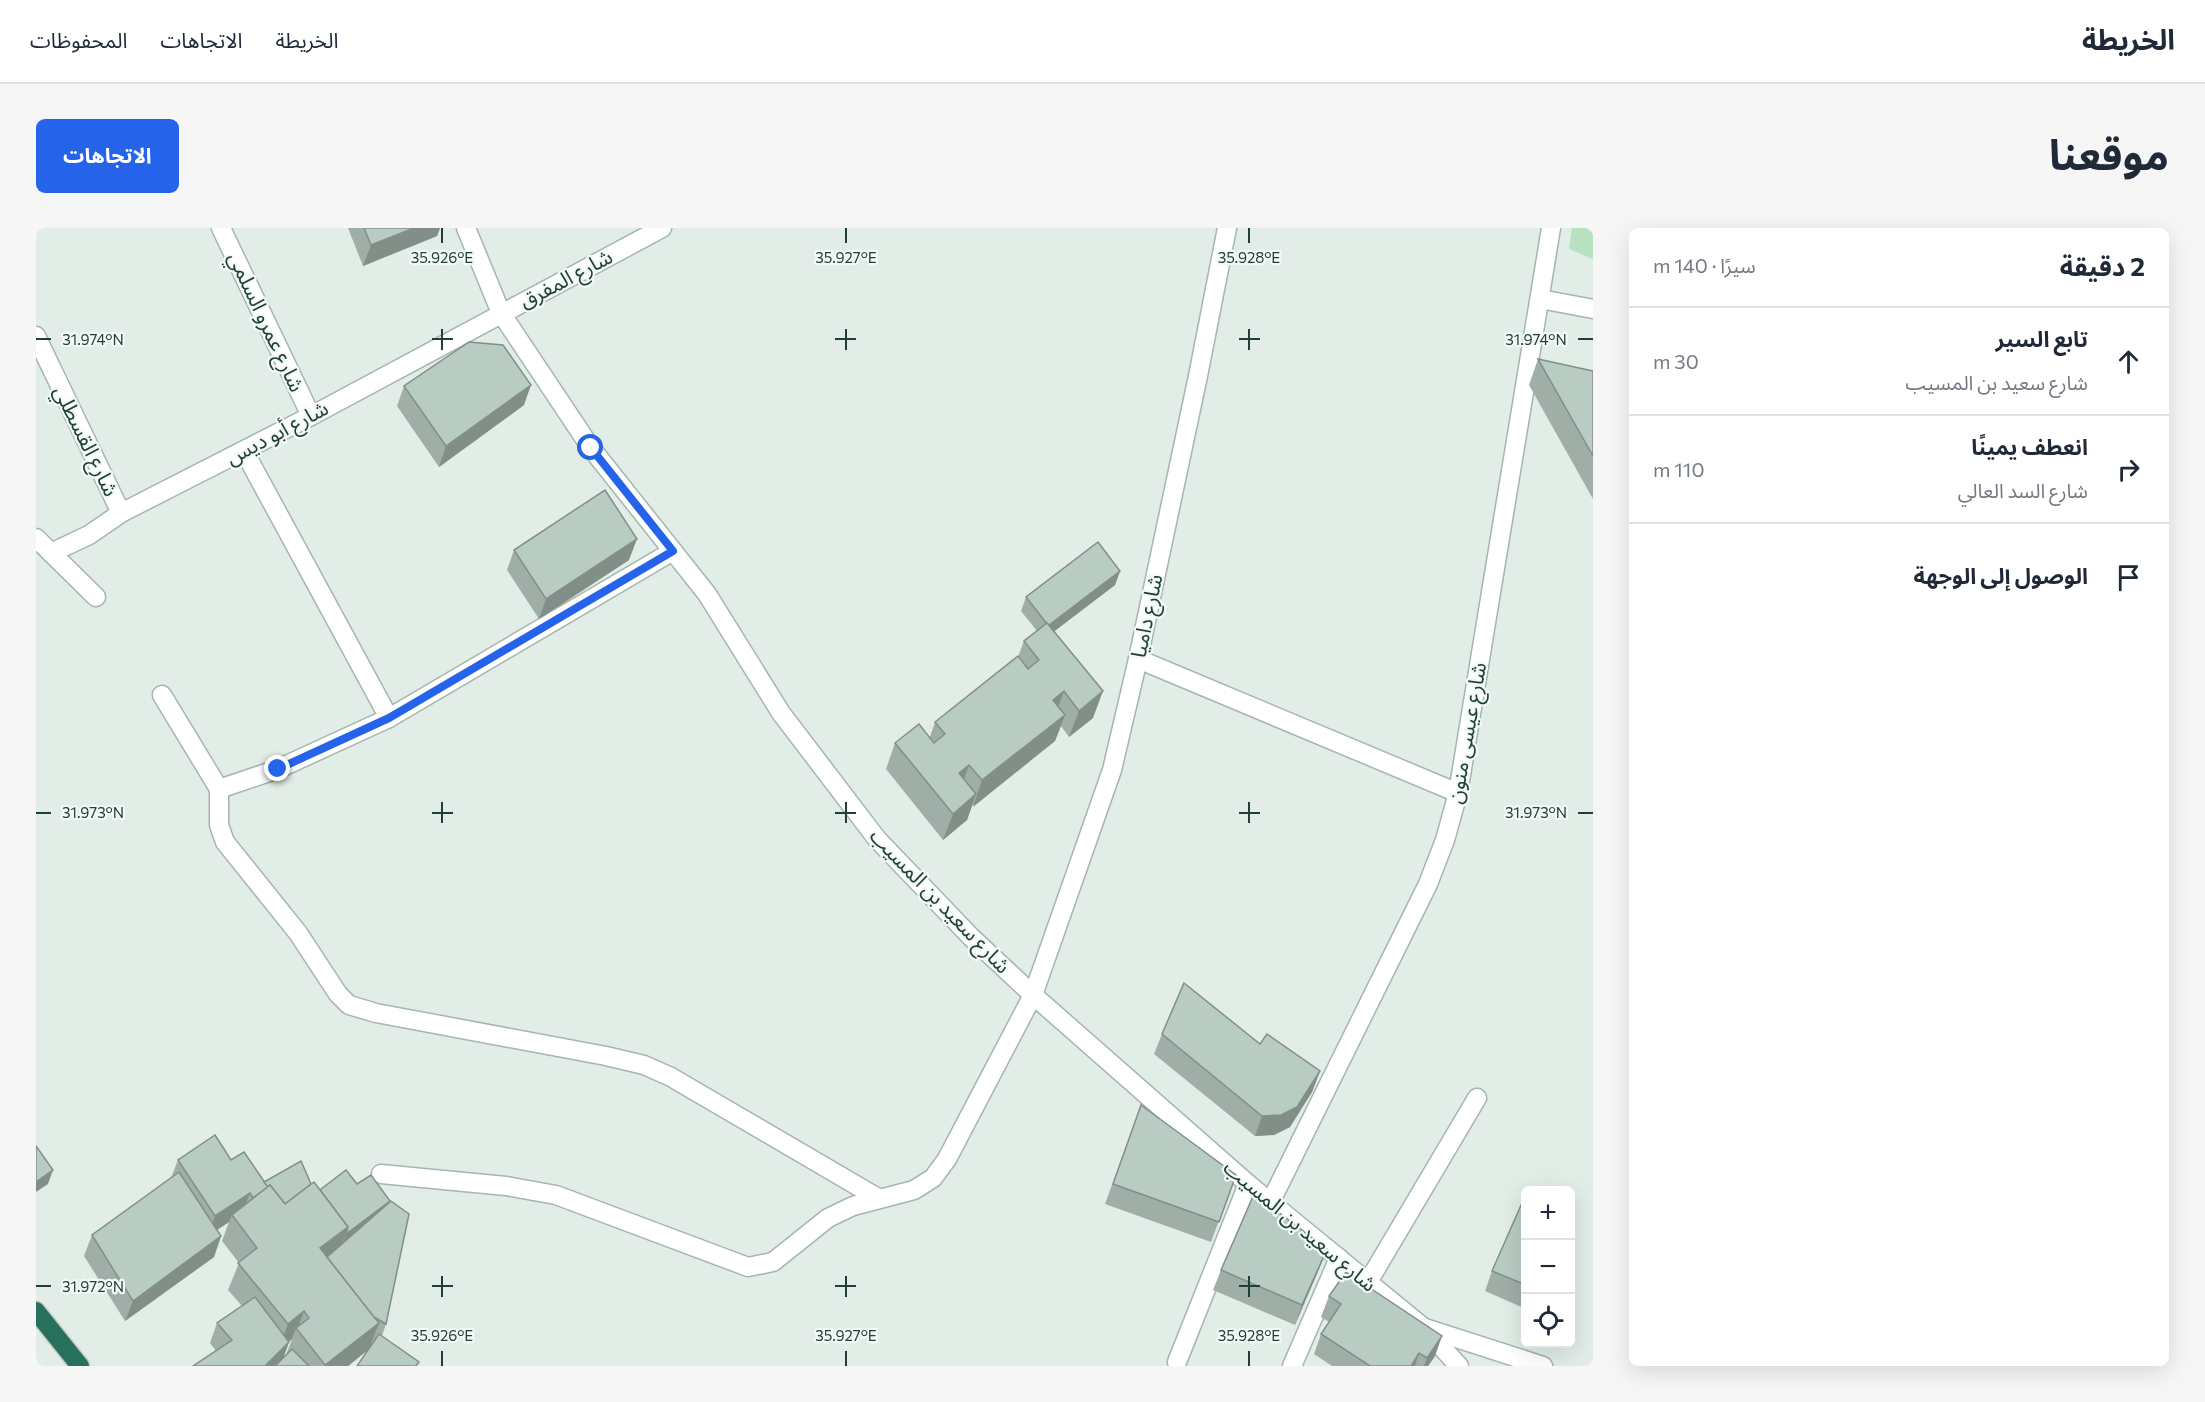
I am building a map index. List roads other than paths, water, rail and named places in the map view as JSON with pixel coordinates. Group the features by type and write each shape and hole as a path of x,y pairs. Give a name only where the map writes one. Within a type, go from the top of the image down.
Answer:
{"highway":[{"path":"36,1311 80,1366"}],"street":[{"name":"شارع عمرو السلمي","path":"221,228 311,416"},
{"name":"شارع سعيد بن المسيب","path":"466,228 501,313 591,448 706,594 781,713 877,839 971,938 1033,995 1270,1203 1424,1328 1459,1366"},
{"name":"شارع المفرق","path":"501,313 662,228"},
{"name":"شارع داميا","path":"381,1174 506,1186 556,1195 748,1266 773,1262 828,1218 853,1206 914,1190 933,1178 948,1159 1033,995 1112,770 1138,659 1227,228"},
{"name":"شارع عيسى منون","path":"1270,1203 1428,884 1445,840 1458,794 1551,228"},
{"path":"1540,299 1593,309"},
{"name":"شارع أبو ديس","path":"51,553 89,535 121,513 311,416 501,313"},
{"name":"شارع القسطلي","path":"36,336 121,513"},
{"path":"244,451 389,718"},
{"path":"36,538 96,597"},
{"path":"219,789 278,769 389,718 673,551"},
{"path":"1138,659 1458,794"},
{"path":"162,695 219,789 219,825 225,842 298,933 338,994 348,1005 376,1013 644,1065 671,1077 878,1198"},
{"path":"1368,1282 1477,1098"},
{"path":"1177,1362 1248,1184"},
{"path":"1293,1366 1339,1258"},
{"name":"شارع سعيد بن المسيب","path":"1424,1328 1543,1366"}]}
